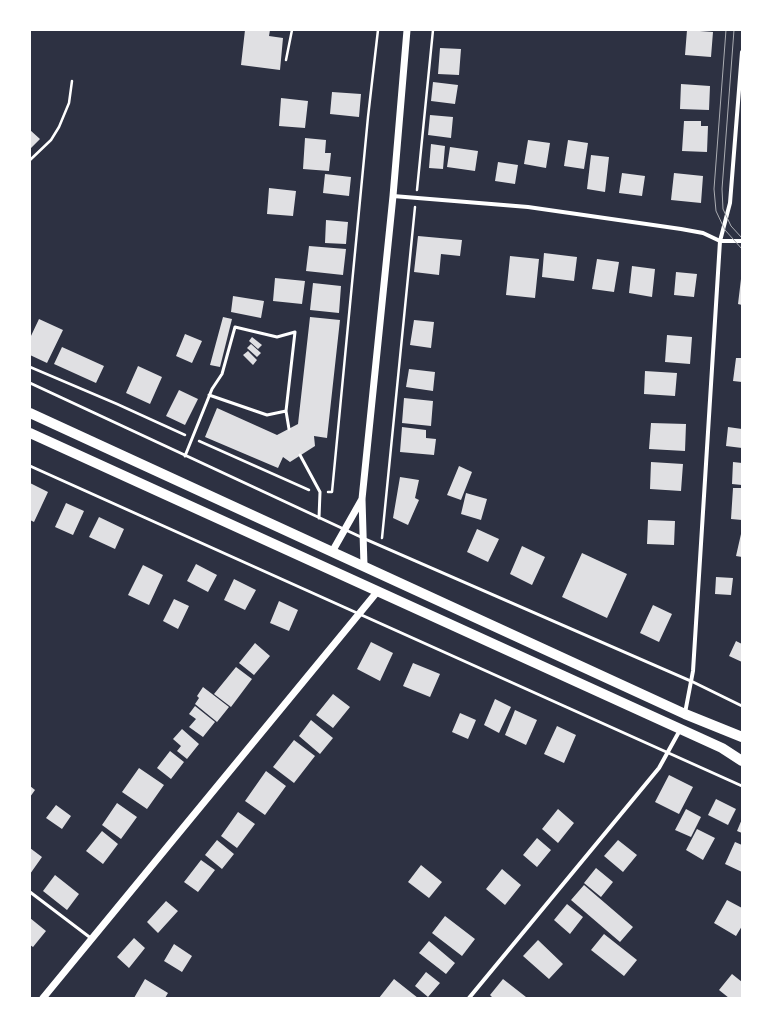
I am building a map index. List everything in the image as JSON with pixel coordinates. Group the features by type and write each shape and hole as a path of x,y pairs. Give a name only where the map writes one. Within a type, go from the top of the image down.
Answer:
{"main road":[{"path":"30,413 685,714 742,737"},
{"path":"30,433 722,748 742,760"}],"street":[{"path":"364,566 362,499 393,196 407,30"},
{"path":"685,714 693,664 720,241 730,203 742,52"},
{"path":"393,196 528,206 681,228 703,234 720,241 742,241"},
{"path":"332,552 362,499"},
{"path":"43,998 378,592"},
{"path":"469,998 659,768 680,729"}],"lane":[{"path":"185,456 209,395 222,374 235,327 277,337 295,332 286,411 289,429"},
{"path":"30,383 345,530 691,681 742,706"},
{"path":"209,395 267,415 286,411"},
{"path":"300,455 320,492 319,518"},
{"path":"30,466 742,786"},
{"path":"30,892 92,938"}],"path":[{"path":"286,60 292,30"},
{"path":"30,367 117,404 305,490 332,492 368,117 378,30"},
{"path":"382,546 433,30"},
{"path":"30,160 51,140 59,127 69,103 72,81"}],"building":[{"path":"245,30 270,30 269,36 283,38 280,70 241,65"},
{"path":"687,30 713,32 711,57 685,55"},
{"path":"440,48 461,49 459,75 438,74"},
{"path":"433,82 458,85 455,104 431,101"},
{"path":"681,84 710,86 709,110 680,109"},
{"path":"332,92 361,94 359,117 330,114"},
{"path":"281,98 308,101 305,128 279,126"},
{"path":"430,115 453,117 451,138 428,135"},
{"path":"684,121 701,121 701,126 708,126 707,152 682,151"},
{"path":"30,130 40,139 30,149"},
{"path":"305,138 326,140 325,153 331,153 329,171 303,169"},
{"path":"528,140 550,143 546,168 524,164"},
{"path":"568,140 588,143 584,169 564,166"},
{"path":"431,144 445,146 443,169 429,168"},
{"path":"450,147 478,151 475,171 447,167"},
{"path":"591,155 609,157 605,192 587,189"},
{"path":"498,162 518,165 515,184 495,181"},
{"path":"622,173 645,176 642,196 619,193"},
{"path":"674,173 703,176 701,203 671,200"},
{"path":"325,174 351,177 349,196 323,193"},
{"path":"269,188 296,191 293,216 267,214"},
{"path":"326,220 348,222 346,244 325,243"},
{"path":"418,236 462,240 460,256 441,254 439,275 414,272"},
{"path":"309,246 346,249 343,275 306,271"},
{"path":"544,253 577,257 574,281 542,277"},
{"path":"510,256 539,259 535,298 506,295"},
{"path":"597,259 619,262 614,292 592,289"},
{"path":"632,266 655,269 652,297 629,293"},
{"path":"676,272 697,274 694,297 674,295"},
{"path":"275,278 305,281 302,304 273,301"},
{"path":"742,279 742,305 738,304"},
{"path":"313,283 341,286 339,313 310,310"},
{"path":"233,296 264,301 261,318 231,312"},
{"path":"223,317 232,319 220,367 210,365"},
{"path":"310,317 340,320 327,438 314,436 315,446 290,462 283,457 278,468 205,437 217,408 277,435 298,424"},
{"path":"39,319 63,330 47,363 30,355 30,338"},
{"path":"414,320 434,322 431,348 410,345"},
{"path":"185,334 202,341 192,363 176,356"},
{"path":"667,335 692,337 690,364 665,362"},
{"path":"252,337 262,345 258,349 249,341"},
{"path":"251,344 261,353 257,357 247,348"},
{"path":"62,347 104,366 96,383 54,364"},
{"path":"248,351 257,360 253,365 243,355"},
{"path":"736,358 742,358 742,382 733,381"},
{"path":"138,366 162,377 150,404 126,393"},
{"path":"409,369 435,372 433,391 406,387"},
{"path":"645,371 677,373 675,396 644,394"},
{"path":"179,390 198,399 185,425 166,416"},
{"path":"404,398 433,401 431,426 402,423"},
{"path":"651,423 686,424 685,451 649,449"},
{"path":"402,427 426,430 426,438 436,439 434,455 400,452"},
{"path":"728,427 742,429 742,448 726,446"},
{"path":"651,462 683,464 681,491 650,489"},
{"path":"733,462 742,463 742,485 732,484"},
{"path":"459,466 472,472 461,500 447,495"},
{"path":"400,477 419,480 415,498 419,500 408,525 393,518"},
{"path":"30,483 48,492 34,522 30,520"},
{"path":"733,488 742,488 742,520 731,519"},
{"path":"466,493 487,499 481,520 461,514"},
{"path":"66,503 84,511 73,535 55,527"},
{"path":"99,517 124,529 115,549 89,537"},
{"path":"648,520 675,521 674,545 647,544"},
{"path":"477,529 499,539 488,562 467,552"},
{"path":"742,534 742,557 736,556"},
{"path":"522,546 545,557 532,585 510,574"},
{"path":"582,553 627,574 607,618 562,597"},
{"path":"196,564 217,575 208,592 187,581"},
{"path":"143,565 163,575 149,605 128,595"},
{"path":"716,577 733,578 731,595 715,594"},
{"path":"234,579 256,590 245,610 224,600"},
{"path":"174,599 189,606 178,629 163,621"},
{"path":"279,601 298,610 289,631 270,623"},
{"path":"653,605 672,614 659,642 640,633"},
{"path":"736,641 742,644 742,662 729,656"},
{"path":"371,642 393,653 380,681 357,669"},
{"path":"255,643 270,656 254,675 239,663"},
{"path":"413,663 440,674 430,697 403,686"},
{"path":"236,667 252,679 231,707 214,694"},
{"path":"203,687 229,707 217,722 195,704 199,698 197,696"},
{"path":"333,694 350,707 333,728 316,715"},
{"path":"495,699 511,707 499,733 484,725"},
{"path":"195,706 215,722 203,737 189,727 196,719 189,714"},
{"path":"515,710 537,720 526,745 505,735"},
{"path":"460,713 476,720 468,739 452,732"},
{"path":"311,720 333,738 320,754 299,736"},
{"path":"557,726 576,735 564,763 544,754"},
{"path":"182,729 199,744 187,759 177,751 181,746 173,739"},
{"path":"294,740 315,756 294,783 273,767"},
{"path":"170,751 184,762 171,779 157,768"},
{"path":"139,768 164,785 147,809 122,792"},
{"path":"266,771 286,786 265,815 245,801"},
{"path":"669,775 693,787 679,814 655,802"},
{"path":"30,786 35,790 30,797"},
{"path":"716,799 736,809 728,825 708,815"},
{"path":"117,803 137,817 121,839 102,825"},
{"path":"56,805 71,816 62,829 46,818"},
{"path":"558,809 574,823 558,843 542,829"},
{"path":"686,809 701,817 691,837 675,830"},
{"path":"238,812 255,824 237,848 221,836"},
{"path":"742,819 742,833 737,831"},
{"path":"697,829 715,838 703,860 686,850"},
{"path":"102,831 118,844 103,864 86,851"},
{"path":"537,838 551,850 537,867 523,855"},
{"path":"217,840 234,854 222,869 205,855"},
{"path":"618,840 637,855 623,872 604,856"},
{"path":"735,842 742,845 742,872 725,864"},
{"path":"30,848 42,857 30,874"},
{"path":"201,860 215,870 198,892 184,882"},
{"path":"421,865 442,882 429,898 408,882"},
{"path":"596,868 613,882 601,897 584,883"},
{"path":"502,869 521,885 505,905 486,889"},
{"path":"55,875 79,894 67,910 43,891"},
{"path":"584,885 633,927 620,942 571,900"},
{"path":"727,900 742,908 742,926 736,936 714,923"},
{"path":"166,901 178,911 158,933 147,922"},
{"path":"567,904 583,917 570,934 554,920"},
{"path":"445,916 475,939 462,956 432,933"},
{"path":"30,918 46,931 33,947 30,945"},
{"path":"604,934 637,960 624,976 591,950"},
{"path":"134,938 145,948 129,968 117,957"},
{"path":"538,940 563,964 549,979 523,956"},
{"path":"429,941 455,963 446,974 419,953"},
{"path":"174,944 192,956 182,972 164,961"},
{"path":"426,972 440,983 428,997 415,986"},
{"path":"732,974 742,982 742,998 729,998 719,990"},
{"path":"145,979 168,993 165,998 134,998"},
{"path":"394,979 418,998 379,998"},
{"path":"503,979 526,998 493,998 490,995"}],"tram line":[{"path":"726,30 714,189 716,211 725,230 742,249"},
{"path":"734,30 722,189 723,209 731,226 742,238"}]}
